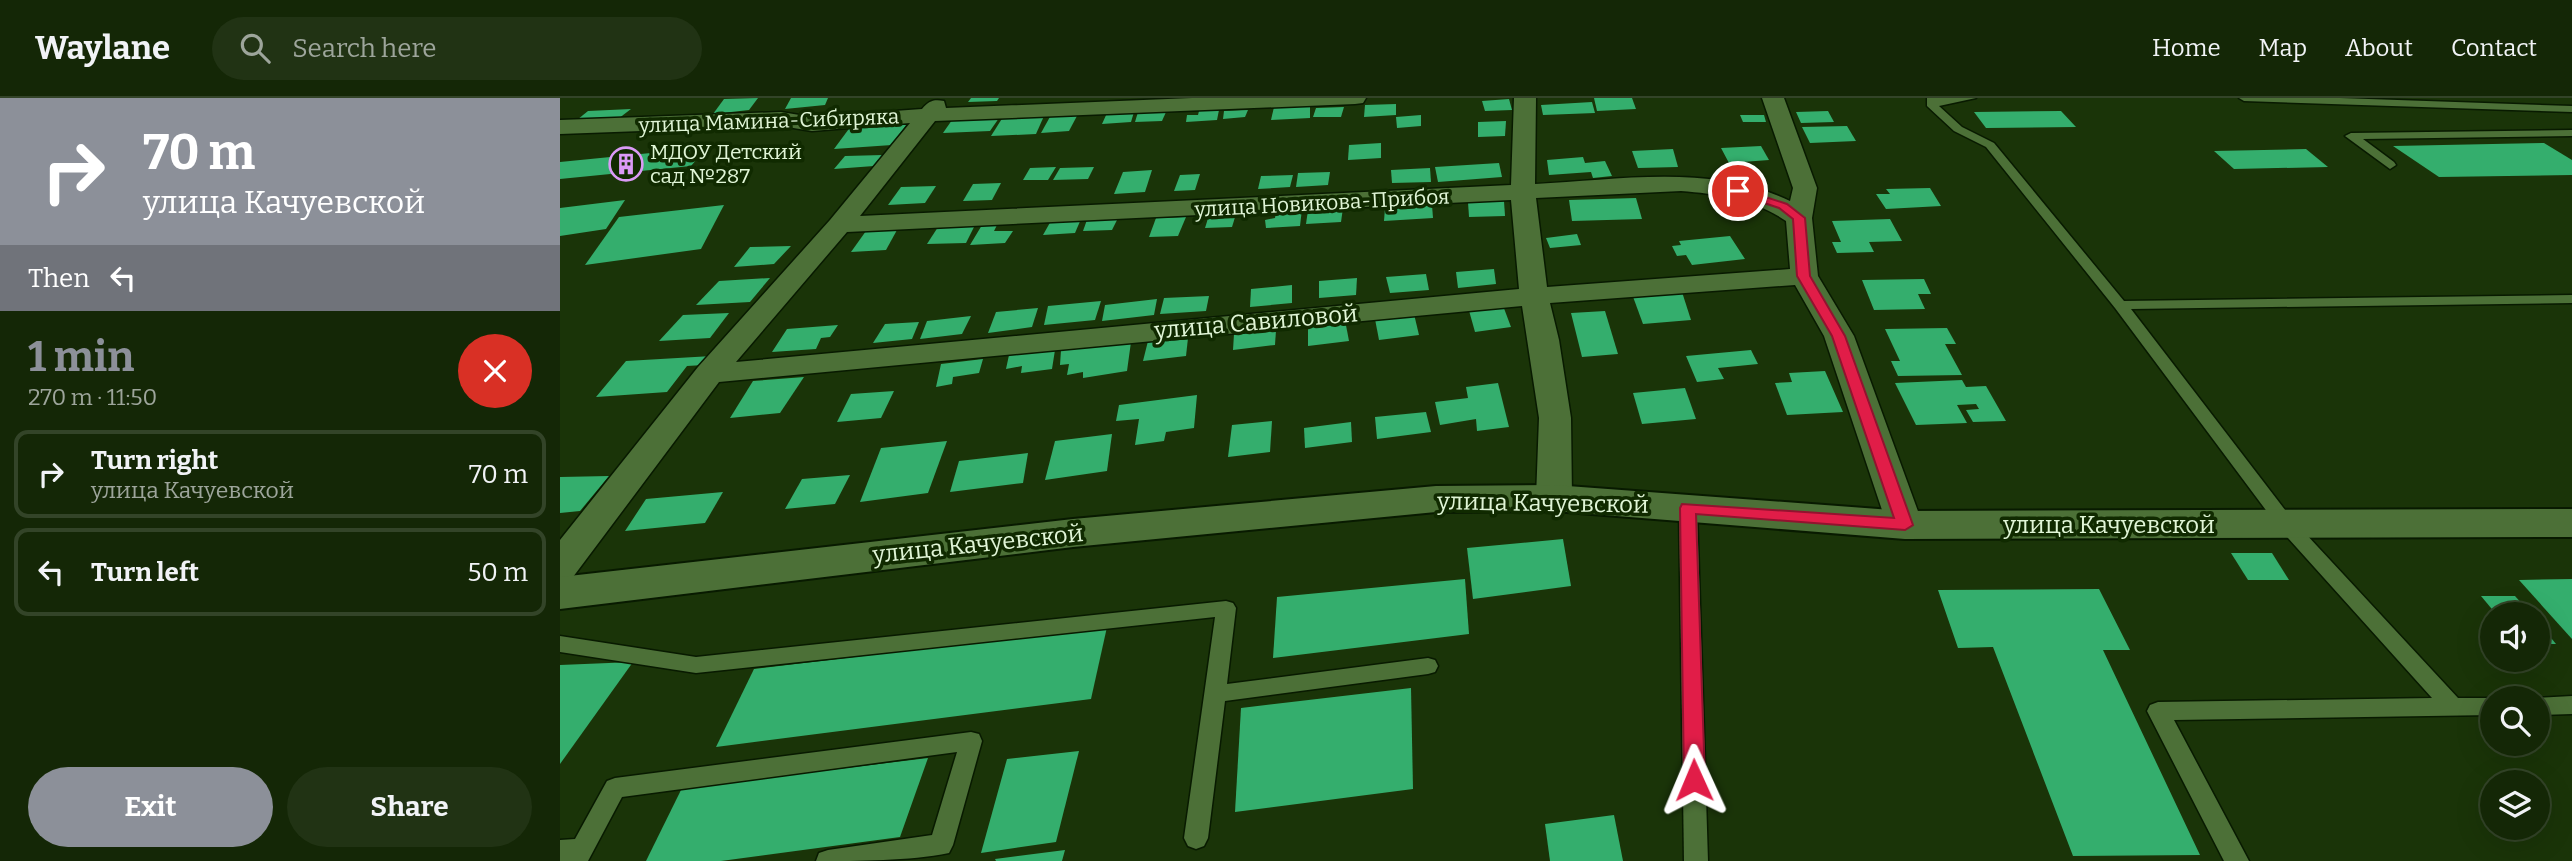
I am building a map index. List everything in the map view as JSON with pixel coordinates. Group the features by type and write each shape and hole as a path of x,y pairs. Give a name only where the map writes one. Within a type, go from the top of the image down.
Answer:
{"street":[{"name":"улица Мамина-Сибиряка","path":"560,127 781,119 812,124 936,106 1355,98"},
{"path":"1525,98 1523,194 1534,296 1544,340 1555,418 1554,498"},
{"path":"1773,98 1805,188 1799,218 1804,276 1839,336 1905,525"},
{"path":"560,567 709,374 839,226 936,106"},
{"name":"улица Новикова-Прибоя","path":"839,226 1523,194 1681,184 1721,187 1765,199 1783,206 1799,218"},
{"name":"улица Савиловой","path":"709,374 1534,296 1804,276"},
{"name":"улица Качуевской","path":"560,593 1073,533 1436,499 1554,498 1905,525 2572,523"}],"lane":[{"path":"1932,101 1971,98"},
{"path":"2244,98 2572,110"},
{"path":"1932,101 1958,128 1990,145 2120,306 2286,524 2453,707"},
{"path":"2390,165 2351,136 2572,133"},
{"path":"2120,306 2572,299"},
{"path":"1688,508 1696,861"},
{"path":"560,644 696,664 1226,608 1196,838"},
{"path":"1215,694 1428,666"},
{"path":"2550,706 2572,705"},
{"path":"2237,861 2158,711 2480,706"},
{"path":"572,854 615,788 971,741 941,845 828,861"}],"building":[{"path":"758,98 749,110 713,114 724,99"},
{"path":"791,98 828,98 825,105 785,109"},
{"path":"971,98 999,98 997,101 968,102"},
{"path":"1594,98 1632,98 1636,109 1597,111"},
{"path":"1509,99 1512,110 1485,111 1482,101"},
{"path":"1592,102 1595,113 1543,115 1541,105"},
{"path":"1396,104 1396,115 1364,117 1365,105"},
{"path":"1310,106 1310,118 1271,120 1274,107"},
{"path":"1344,107 1341,117 1313,117 1316,108"},
{"path":"631,109 614,122 572,124 588,111"},
{"path":"1219,110 1217,120 1186,122 1187,115"},
{"path":"1248,110 1245,117 1223,119 1224,111"},
{"path":"1828,111 1834,122 1801,123 1796,112"},
{"path":"2061,111 2076,127 1986,128 1974,112"},
{"path":"1134,112 1131,122 1102,124 1107,113"},
{"path":"1138,112 1166,112 1162,121 1135,122"},
{"path":"1078,114 1069,131 1041,133 1051,115"},
{"path":"1421,115 1421,126 1397,128 1396,117"},
{"path":"1740,115 1764,115 1766,122 1743,122"},
{"path":"1044,116 1036,134 991,136 1003,117"},
{"path":"999,118 990,131 943,133 952,120"},
{"path":"909,121 892,145 834,149 851,126"},
{"path":"1506,121 1505,136 1478,137 1478,122"},
{"path":"1847,126 1856,141 1810,143 1802,127"},
{"path":"1381,143 1381,158 1348,160 1349,145"},
{"path":"2544,143 2572,160 2572,175 2439,177 2393,146"},
{"path":"1761,146 1769,160 1729,163 1721,148"},
{"name":"МДОУ Детский сад №287","path":"691,149 683,160 697,159 691,166 560,179 560,162"},
{"path":"1673,149 1678,167 1638,168 1632,151"},
{"path":"2306,149 2328,167 2234,169 2214,151"},
{"path":"883,155 874,166 834,169 845,156"},
{"path":"1583,157 1585,163 1605,161 1612,176 1593,178 1591,172 1549,175 1547,160"},
{"path":"1499,163 1502,177 1438,182 1435,167"},
{"path":"1056,167 1048,180 1023,180 1030,168"},
{"path":"1094,167 1088,179 1053,180 1060,168"},
{"path":"1430,168 1431,182 1392,183 1391,170"},
{"path":"1152,170 1145,192 1114,194 1123,172"},
{"path":"1330,172 1328,185 1296,187 1298,173"},
{"path":"1200,174 1195,190 1174,191 1180,175"},
{"path":"1293,175 1290,187 1258,189 1261,176"},
{"path":"1001,183 992,200 963,201 973,184"},
{"path":"936,186 925,203 888,205 901,187"},
{"path":"1930,188 1941,206 1886,209 1876,194 1890,194 1886,189"},
{"path":"1636,198 1642,219 1572,221 1569,200"},
{"path":"625,200 606,229 560,236 560,208"},
{"path":"1504,201 1505,216 1469,217 1468,202"},
{"path":"724,205 701,249 585,265 619,217"},
{"path":"1432,205 1433,218 1384,221 1385,208"},
{"path":"1343,208 1341,222 1306,224 1308,210"},
{"path":"1302,209 1300,226 1266,228 1265,220 1275,218 1276,211"},
{"path":"1236,214 1232,227 1205,228 1209,215"},
{"path":"1119,216 1112,230 1083,231 1088,217"},
{"path":"1186,217 1178,236 1149,237 1156,218"},
{"path":"1052,219 1081,219 1075,233 1043,235"},
{"path":"1890,219 1902,241 1869,242 1874,252 1837,253 1832,242 1841,242 1832,221"},
{"path":"975,225 966,243 927,244 938,227"},
{"path":"982,225 997,225 994,231 1013,231 1005,243 970,245"},
{"path":"897,230 886,250 851,252 866,231"},
{"path":"1577,234 1581,245 1550,248 1546,238"},
{"path":"1730,236 1745,259 1692,265 1686,255 1677,256 1672,246 1681,245 1679,241"},
{"path":"791,246 774,264 734,267 750,247"},
{"path":"1494,269 1496,284 1458,288 1456,272"},
{"path":"1426,274 1429,290 1390,293 1386,277"},
{"path":"770,278 750,302 696,305 719,281"},
{"path":"1357,278 1356,295 1319,298 1319,281"},
{"path":"1924,279 1931,294 1918,294 1925,309 1874,310 1862,280"},
{"path":"1292,285 1292,303 1250,307 1251,289"},
{"path":"1682,292 1691,320 1643,324 1632,294"},
{"path":"1209,296 1206,311 1160,314 1164,298"},
{"path":"1157,299 1154,315 1102,321 1105,305"},
{"path":"1101,301 1095,320 1044,325 1048,306"},
{"path":"1502,303 1511,327 1475,332 1468,307"},
{"path":"1038,308 1032,327 988,333 996,312"},
{"path":"1605,311 1618,354 1582,357 1571,313"},
{"path":"729,313 710,338 659,341 683,315"},
{"path":"1414,314 1419,335 1379,340 1375,319"},
{"path":"971,316 962,334 920,339 927,321"},
{"path":"1345,320 1349,341 1308,346 1308,325"},
{"path":"919,322 912,339 873,343 885,324"},
{"path":"838,325 830,337 821,338 816,349 772,352 787,329"},
{"path":"1947,328 1956,344 1945,344 1962,375 1898,376 1891,361 1900,361 1885,329"},
{"path":"1276,330 1275,345 1233,350 1234,334"},
{"path":"1188,338 1186,356 1143,361 1148,341"},
{"path":"1131,342 1127,371 1083,378 1083,372 1067,375 1069,364 1060,365 1061,350"},
{"path":"1055,350 1052,369 1021,373 1022,366 1006,369 1009,355"},
{"path":"1751,350 1758,364 1718,368 1724,379 1697,382 1686,356"},
{"path":"712,356 704,365 687,366 667,392 596,397 626,361"},
{"path":"983,359 979,373 953,377 952,384 936,387 941,364"},
{"path":"1825,371 1843,412 1787,415 1775,383 1792,382 1789,373"},
{"path":"804,377 780,413 730,418 753,381"},
{"path":"1962,380 1966,387 1986,386 2006,421 1973,422 1966,410 1979,409 1976,404 1957,405 1967,423 1916,425 1895,383"},
{"path":"1498,383 1509,427 1477,431 1476,419 1440,425 1435,402 1468,398 1466,387"},
{"path":"1685,388 1696,419 1642,424 1633,393"},
{"path":"894,391 881,418 837,422 851,394"},
{"path":"1197,395 1194,428 1166,432 1164,441 1135,445 1139,419 1116,421 1119,405"},
{"path":"1426,412 1431,432 1377,439 1375,417"},
{"path":"1272,421 1270,452 1228,457 1232,425"},
{"path":"1351,422 1352,442 1305,448 1304,428"},
{"path":"1112,434 1107,471 1045,480 1055,441"},
{"path":"947,441 928,493 860,502 881,448"},
{"path":"1028,453 1023,483 950,492 959,461"},
{"path":"850,475 835,504 785,509 802,479"},
{"path":"609,476 580,511 560,513 560,477"},
{"path":"723,492 705,523 625,531 646,499"},
{"path":"1563,539 1571,586 1473,599 1467,548"},
{"path":"2231,553 2272,553 2289,580 2248,580"},
{"path":"1465,579 1469,634 1273,658 1277,597"},
{"path":"2572,579 2572,639 2550,615 2550,602 2539,602 2519,580"},
{"path":"2099,589 2130,650 2103,650 2200,855 2073,856 1993,647 1958,648 1938,590"},
{"path":"2481,596 2515,596 2520,602 2486,602"},
{"path":"1107,627 1091,699 716,747 754,669"},
{"path":"633,662 560,764 560,665"},
{"path":"1411,688 1413,789 1235,812 1241,708"},
{"path":"1079,751 1056,842 981,853 1007,759"},
{"path":"928,758 900,837 721,861 646,861 682,788"},
{"path":"1614,815 1623,861 1550,861 1545,824"},
{"path":"1065,850 1062,861 995,859"}],"place":[{"name":"МДОУ Детский сад №287","path":"626,164"}],"route":[{"path":"1694,780 1688,508 1763,516 1905,525 1839,336 1804,276 1799,218 1783,206 1738,191"}]}
